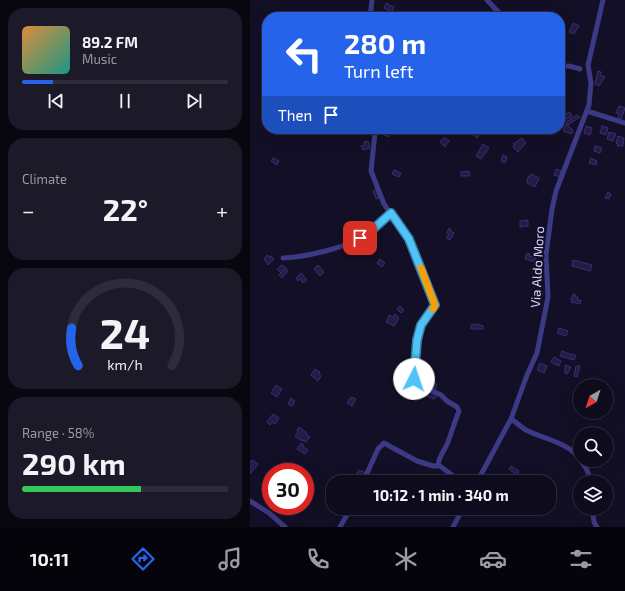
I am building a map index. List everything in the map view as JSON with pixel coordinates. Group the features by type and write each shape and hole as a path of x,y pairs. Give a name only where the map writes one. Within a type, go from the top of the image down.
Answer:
{"street":[{"path":"371,12 372,0"},
{"path":"487,0 498,12"},
{"name":"Via Aldo Moro","path":"481,475 511,418 537,353 548,297 546,256 552,209 556,192 589,105 591,83 588,65 603,0"},
{"path":"565,67 572,66 580,70"},
{"path":"587,111 625,123"},
{"path":"375,134 371,171 384,204 409,239 435,305 421,325 417,340 414,379 417,384 440,395 457,407 459,411 452,427 449,440 439,459 438,465"},
{"path":"283,258 294,258 327,250 360,238 371,231 391,213"},
{"path":"511,418 526,430 555,442 573,452"},
{"path":"366,475 378,449 384,443 417,461 433,466 438,465 452,475"},
{"path":"250,501 269,513 285,527"},
{"path":"340,527 347,515"},
{"path":"453,527 459,515"},
{"path":"593,515 594,522 597,527"}],"building":[{"path":"386,3 394,7 392,12 384,8"},
{"path":"573,23 579,26 574,34 569,32"},
{"path":"598,71 601,72 600,75 605,77 599,86 595,84"},
{"path":"619,106 625,108 621,120 618,119 619,114 616,113"},
{"path":"570,112 572,116 565,120 565,115"},
{"path":"577,115 580,117 568,125 566,122"},
{"path":"566,124 573,130 572,134 565,132"},
{"path":"586,126 592,128 590,135 584,133"},
{"path":"602,126 608,128 606,135 600,133"},
{"path":"609,132 616,134 613,141 607,139"},
{"path":"382,134 390,134 389,137"},
{"path":"472,134 480,134 477,138"},
{"path":"618,136 624,138 623,146 617,146 618,144 616,143"},
{"path":"444,137 449,141 445,147 440,142"},
{"path":"522,138 526,143 518,152 513,147 515,145 513,144"},
{"path":"368,141 370,148 363,150 361,146 365,145 364,142"},
{"path":"483,144 489,148 481,159 476,156"},
{"path":"595,146 602,148 600,153 594,151"},
{"path":"503,155 507,157 505,163 501,161"},
{"path":"273,158 279,161 277,165 271,161"},
{"path":"591,158 597,161 596,165 589,163"},
{"path":"556,169 562,171 560,177 554,175"},
{"path":"394,170 401,173 399,177 392,174"},
{"path":"469,171 470,176 461,176 461,172"},
{"path":"531,174 539,178 535,187 527,183 528,177"},
{"path":"377,189 379,198 376,199 373,191"},
{"path":"608,192 611,194 609,199 605,198"},
{"path":"528,220 528,226 520,227 520,221"},
{"path":"449,228 451,230 450,231 454,233 450,240 446,238 449,234 447,233"},
{"path":"527,253 530,254 529,256 536,258 535,262 525,259"},
{"path":"267,255 274,259 268,265 264,259"},
{"path":"380,259 385,263 382,267 377,263"},
{"path":"573,260 592,265 590,271 572,266"},
{"path":"282,265 286,268 281,273 277,269"},
{"path":"318,265 324,272 320,276 314,269"},
{"path":"286,268 288,271 282,278 279,275"},
{"path":"301,273 307,280 303,283 300,279 298,281 296,278"},
{"path":"573,294 576,295 575,297 578,297 577,300 581,300 580,304 571,302"},
{"path":"400,306 404,310 401,313 397,309"},
{"path":"395,314 399,318 394,326 386,322 389,315 393,317"},
{"path":"477,324 483,326 483,329 471,329 471,325"},
{"path":"559,328 568,331 566,336 557,333"},
{"path":"562,351 576,356 574,360 560,356"},
{"path":"554,357 561,361 559,366 551,362"},
{"path":"540,363 547,366 544,373 537,370"},
{"path":"565,365 571,367 567,374 565,373"},
{"path":"576,366 580,366 577,377 574,376"},
{"path":"315,369 320,372 319,374 321,376 318,381 311,375"},
{"path":"433,382 437,384 435,391 431,389"},
{"path":"276,385 282,389 277,397 271,393"},
{"path":"424,389 437,395 436,397 434,399 422,394"},
{"path":"351,397 356,399 352,406 347,403"},
{"path":"291,398 295,401 292,406 288,404"},
{"path":"273,414 279,418 275,424 272,422 270,425 267,422"},
{"path":"299,427 307,433 306,435 310,437 306,442 295,436"},
{"path":"301,443 304,445 302,446 308,450 305,454 297,449"},
{"path":"252,460 258,464 250,474 250,462"},
{"path":"511,466 519,471 517,475 509,469"},
{"path":"359,470 366,473 365,475 357,474"}],"slow traffic":[{"path":"421,268 435,305 433,309"}],"route":[{"path":"360,238 371,231 391,213 409,239 425,277 435,305 421,325 417,340 413,376 414,379"}]}
